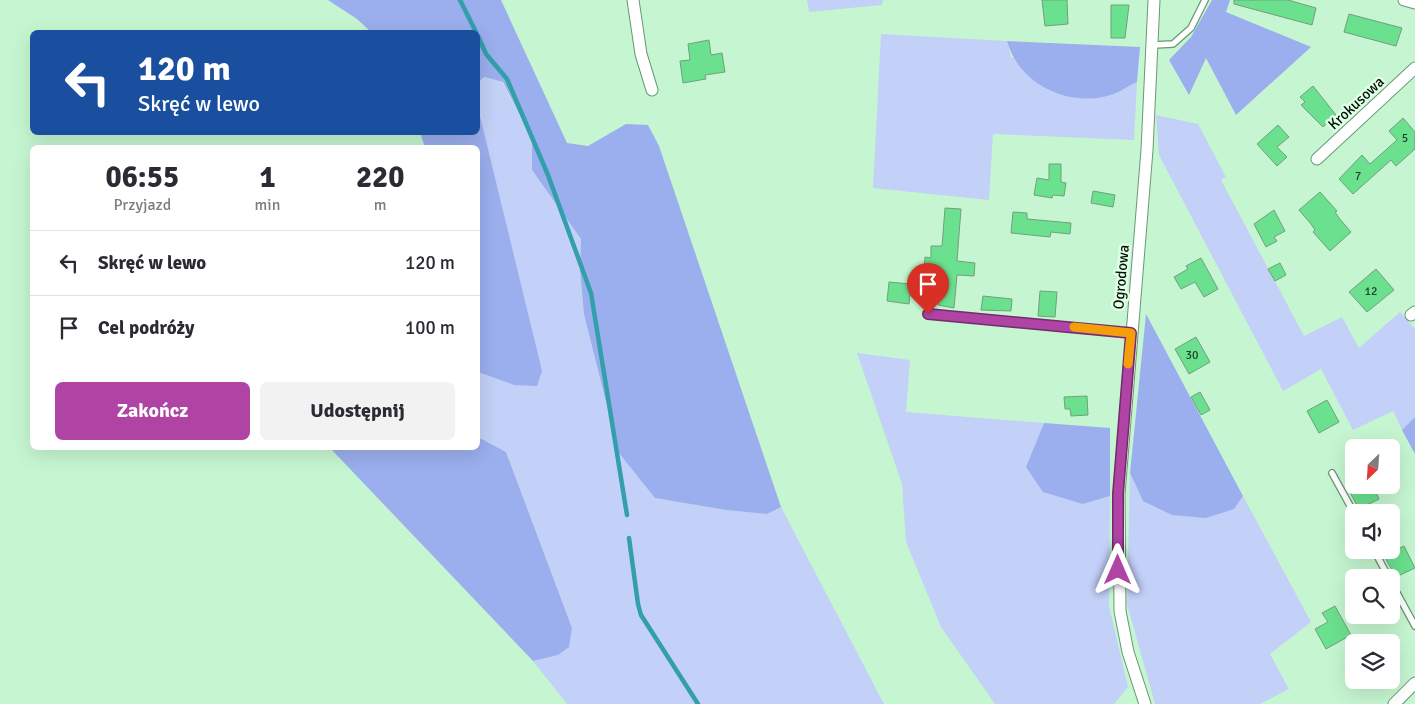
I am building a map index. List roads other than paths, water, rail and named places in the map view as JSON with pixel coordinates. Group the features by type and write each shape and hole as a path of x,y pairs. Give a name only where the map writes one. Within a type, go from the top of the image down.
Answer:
{"street":[{"path":"633,0 641,54 652,90"},
{"name":"Ogrodowa","path":"1144,704 1134,676 1123,631 1118,570 1118,494 1147,150 1154,0"},
{"path":"1404,0 1415,3"},
{"name":"Krokusowa","path":"1317,159 1415,68"},
{"path":"1394,704 1415,683"}],"lane":[{"path":"1153,46 1173,44 1191,28 1205,0"},
{"path":"928,314 1131,333"},
{"path":"1332,473 1349,504"},
{"path":"1400,598 1415,626"}],"waterway":[{"path":"460,0 475,30"},
{"path":"480,40 486,54 507,79 548,175 591,293 627,515"},
{"path":"629,538 641,615 698,704"}]}
